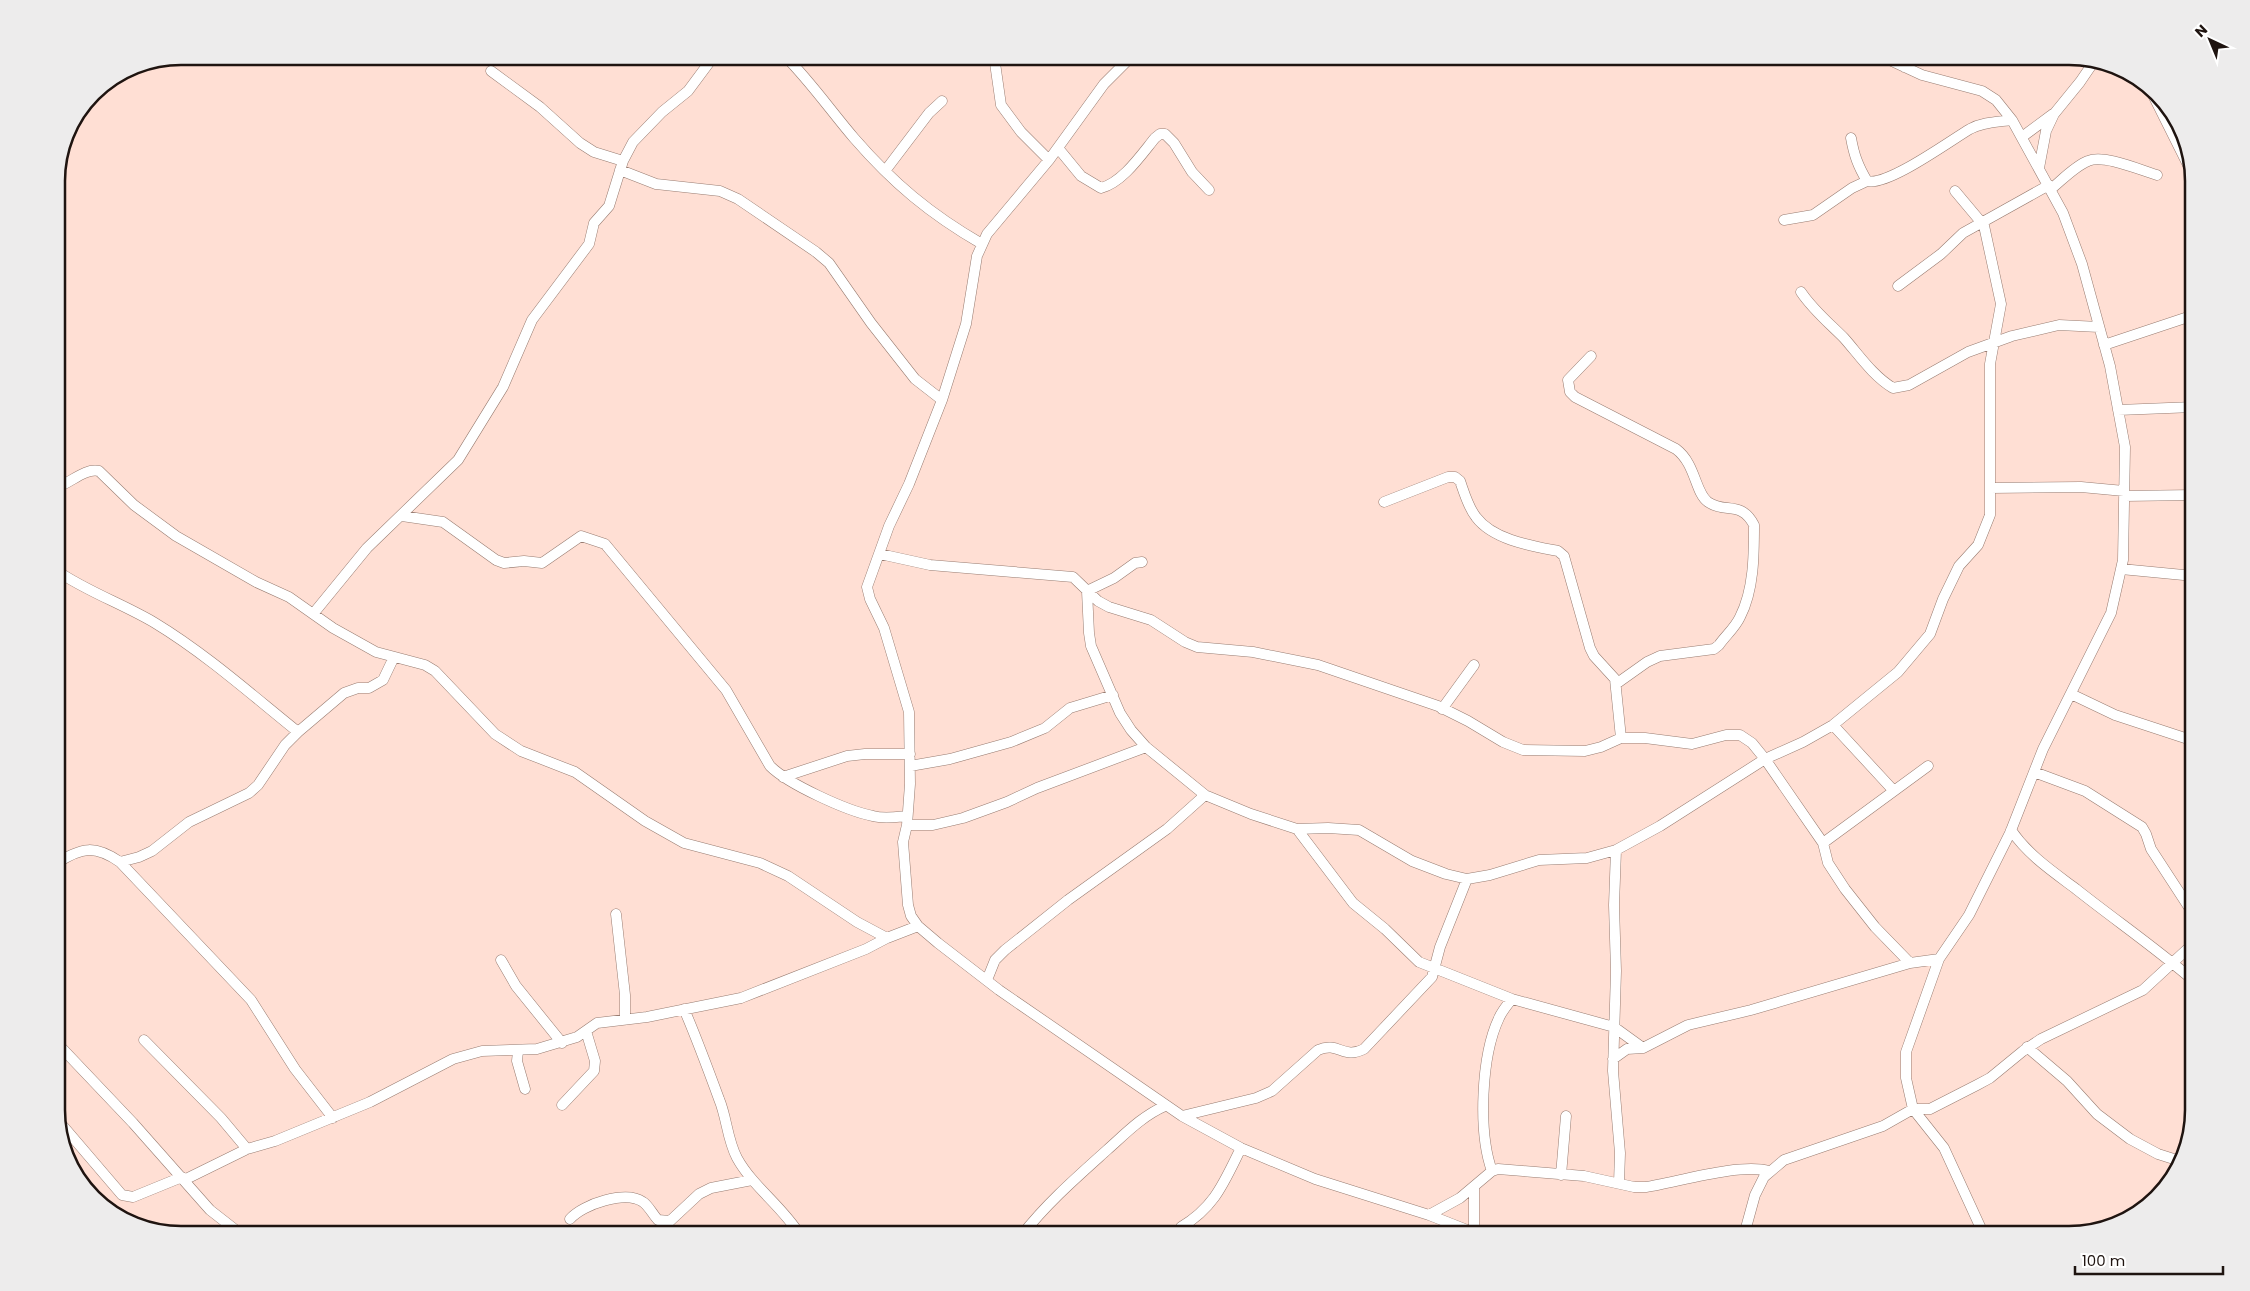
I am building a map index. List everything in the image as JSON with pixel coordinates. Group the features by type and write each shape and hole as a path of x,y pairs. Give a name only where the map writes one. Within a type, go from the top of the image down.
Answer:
{"street":[{"path":"313,614 368,548 443,477 467,446 503,387 532,320 588,244 594,223 608,206 622,166 633,142 647,126 688,91 707,65"},
{"path":"793,65 885,171 920,204 947,224 982,244"},
{"path":"995,65 1001,105 1020,132 1049,160"},
{"path":"1123,65 1104,84 1049,160 987,234 982,244 977,256 971,303 964,335 942,400 909,484 889,526 867,587 870,599 884,628 908,706 910,766 907,821 903,842 908,905 918,926 987,980 1165,1106 1182,1116 1241,1148 1315,1179 1429,1215 1456,1226"},
{"path":"1900,65 1922,75 1982,91 1996,100 2022,136 2063,213 2082,264 2104,345 2125,447 2121,569 2111,613 2034,772 2011,830 1969,915 1939,959 1906,1052 1906,1078 1913,1110 1937,1137 1944,1148 1980,1226"},
{"path":"2039,168 2046,131 2054,114 2090,67"},
{"path":"491,71 540,108 580,143 594,152 656,184 720,191 738,199 816,252 829,263 871,323 915,379 942,400"},
{"path":"885,171 929,114 942,101"},
{"path":"2022,136 2054,114"},
{"path":"2163,114 2180,148"},
{"path":"1784,220 1813,215 1867,180 1884,179 1914,164 1971,128 1988,122 2012,120"},
{"path":"1058,148 1081,176 1101,188 1122,176 1155,138 1160,134 1165,134 1174,143 1192,172 1209,190"},
{"path":"1851,138 1855,159 1867,180"},
{"path":"1898,286 1941,254 1963,233 2050,187 2086,161 2094,159 2113,162 2157,175"},
{"path":"1087,591 1088,633 1091,646 1131,730 1146,747 1205,795 1251,814 1297,829 1359,830 1412,861 1446,874 1467,878 1490,875 1539,860 1587,858 1616,850 1668,822 1765,759 1803,742 1833,725 1898,672 1926,641 1935,625 1943,599 1960,566 1978,544 1990,515 1990,364 1996,341 2001,304 1982,222 1955,191"},
{"path":"1801,292 1811,306 1844,338 1882,382 1893,388 1909,385 1968,352 1996,341 2059,326 2099,327"},
{"path":"2104,345 2185,318"},
{"path":"1591,356 1568,380 1570,392 1575,397 1676,449 1686,457 1703,498 1709,503 1744,512 1754,525 1753,568 1746,603 1737,622 1719,645 1714,648 1660,656 1647,662 1616,684"},
{"path":"2118,410 2185,407"},
{"path":"65,483 86,471 99,470 134,505 157,524 227,566 290,597 313,614 376,652 425,665 435,671 495,734 521,751 575,772 646,821 684,843 752,861 788,876 857,922 887,938"},
{"path":"1384,502 1448,477 1455,477 1460,481 1476,518 1489,528 1509,538 1558,551 1567,562 1577,607 1594,656 1612,675 1616,684 1621,738"},
{"path":"1990,488 2081,487 2124,494 2185,495"},
{"path":"402,516 442,522 496,560 504,563 524,561 542,563 581,536 605,544 726,690 770,766 783,777 831,800 874,817 932,825 962,818 1146,747"},
{"path":"880,554 930,565 1073,576 1098,601 1109,607 1151,620 1185,642 1197,647 1253,652 1318,665 1442,708 1503,742 1523,750 1585,751 1601,747 1621,738 1645,738 1692,744 1726,735 1740,735 1752,743 1765,759 1823,843 1828,863 1845,889 1875,927 1910,963"},
{"path":"1087,591 1114,578 1135,563 1142,562"},
{"path":"2121,569 2185,575"},
{"path":"65,576 154,623 188,645 298,732"},
{"path":"120,862 152,851 189,822 249,793 258,785 284,745 344,693 358,688 369,688 383,680 394,658"},
{"path":"1442,708 1474,665"},
{"path":"2071,694 2115,715 2185,738"},
{"path":"910,766 1011,742 1045,728 1070,708 1113,695"},
{"path":"1833,725 1893,790"},
{"path":"783,777 847,756 910,754"},
{"path":"1823,843 1928,766"},
{"path":"2034,772 2085,791 2142,826 2151,849 2185,900"},
{"path":"987,980 995,960 1005,950 1068,900 1167,829 1205,795"},
{"path":"1297,829 1353,903 1385,929 1419,962 1512,999 1614,1028 1643,1048"},
{"path":"2011,830 2022,846 2050,871 2185,973"},
{"path":"65,858 80,850 94,850 103,851 120,862 250,1000 295,1069 333,1118"},
{"path":"1616,850 1613,1059 1620,1153 1619,1183"},
{"path":"1182,1116 1256,1098 1272,1091 1318,1050 1325,1047 1332,1046 1345,1053 1357,1053 1364,1049 1432,977 1440,947 1467,878"},
{"path":"616,914 625,995 625,1019"},
{"path":"67,1130 122,1195 133,1197 183,1178 247,1149 275,1141 333,1118 405,1085 453,1059 482,1051 537,1049 562,1043 597,1023 720,1004 866,950 887,938 918,926"},
{"path":"1746,1226 1755,1195 1769,1171 1784,1160 1868,1132 1913,1110 1930,1109 1978,1085 2005,1067 2027,1047 2143,990 2185,951"},
{"path":"1613,1059 1627,1049 1643,1048 1688,1025 1751,1010 1910,963 1939,959"},
{"path":"500,960 516,986 562,1043"},
{"path":"1492,1171 1487,1158 1484,1132 1487,1059 1499,1018 1512,999"},
{"path":"684,1009 720,1099 731,1144 737,1158 752,1180 793,1226"},
{"path":"562,1104 594,1071 595,1061 586,1031"},
{"path":"144,1040 221,1118 247,1149"},
{"path":"2027,1047 2067,1081 2097,1114 2130,1139 2158,1154 2174,1159"},
{"path":"518,1051 517,1061 526,1089"},
{"path":"65,1053 215,1214 230,1226"},
{"path":"1030,1226 1063,1189 1145,1117 1165,1106"},
{"path":"1561,1175 1566,1116"},
{"path":"1183,1226 1198,1216 1212,1202 1241,1148"},
{"path":"1429,1215 1444,1209 1474,1188 1492,1171 1524,1170 1584,1176 1634,1188 1730,1172 1760,1169 1769,1171"},
{"path":"570,1219 585,1207 626,1197 644,1202 658,1220 670,1221 698,1194 711,1188 752,1180"},
{"path":"1474,1188 1476,1226"}]}
